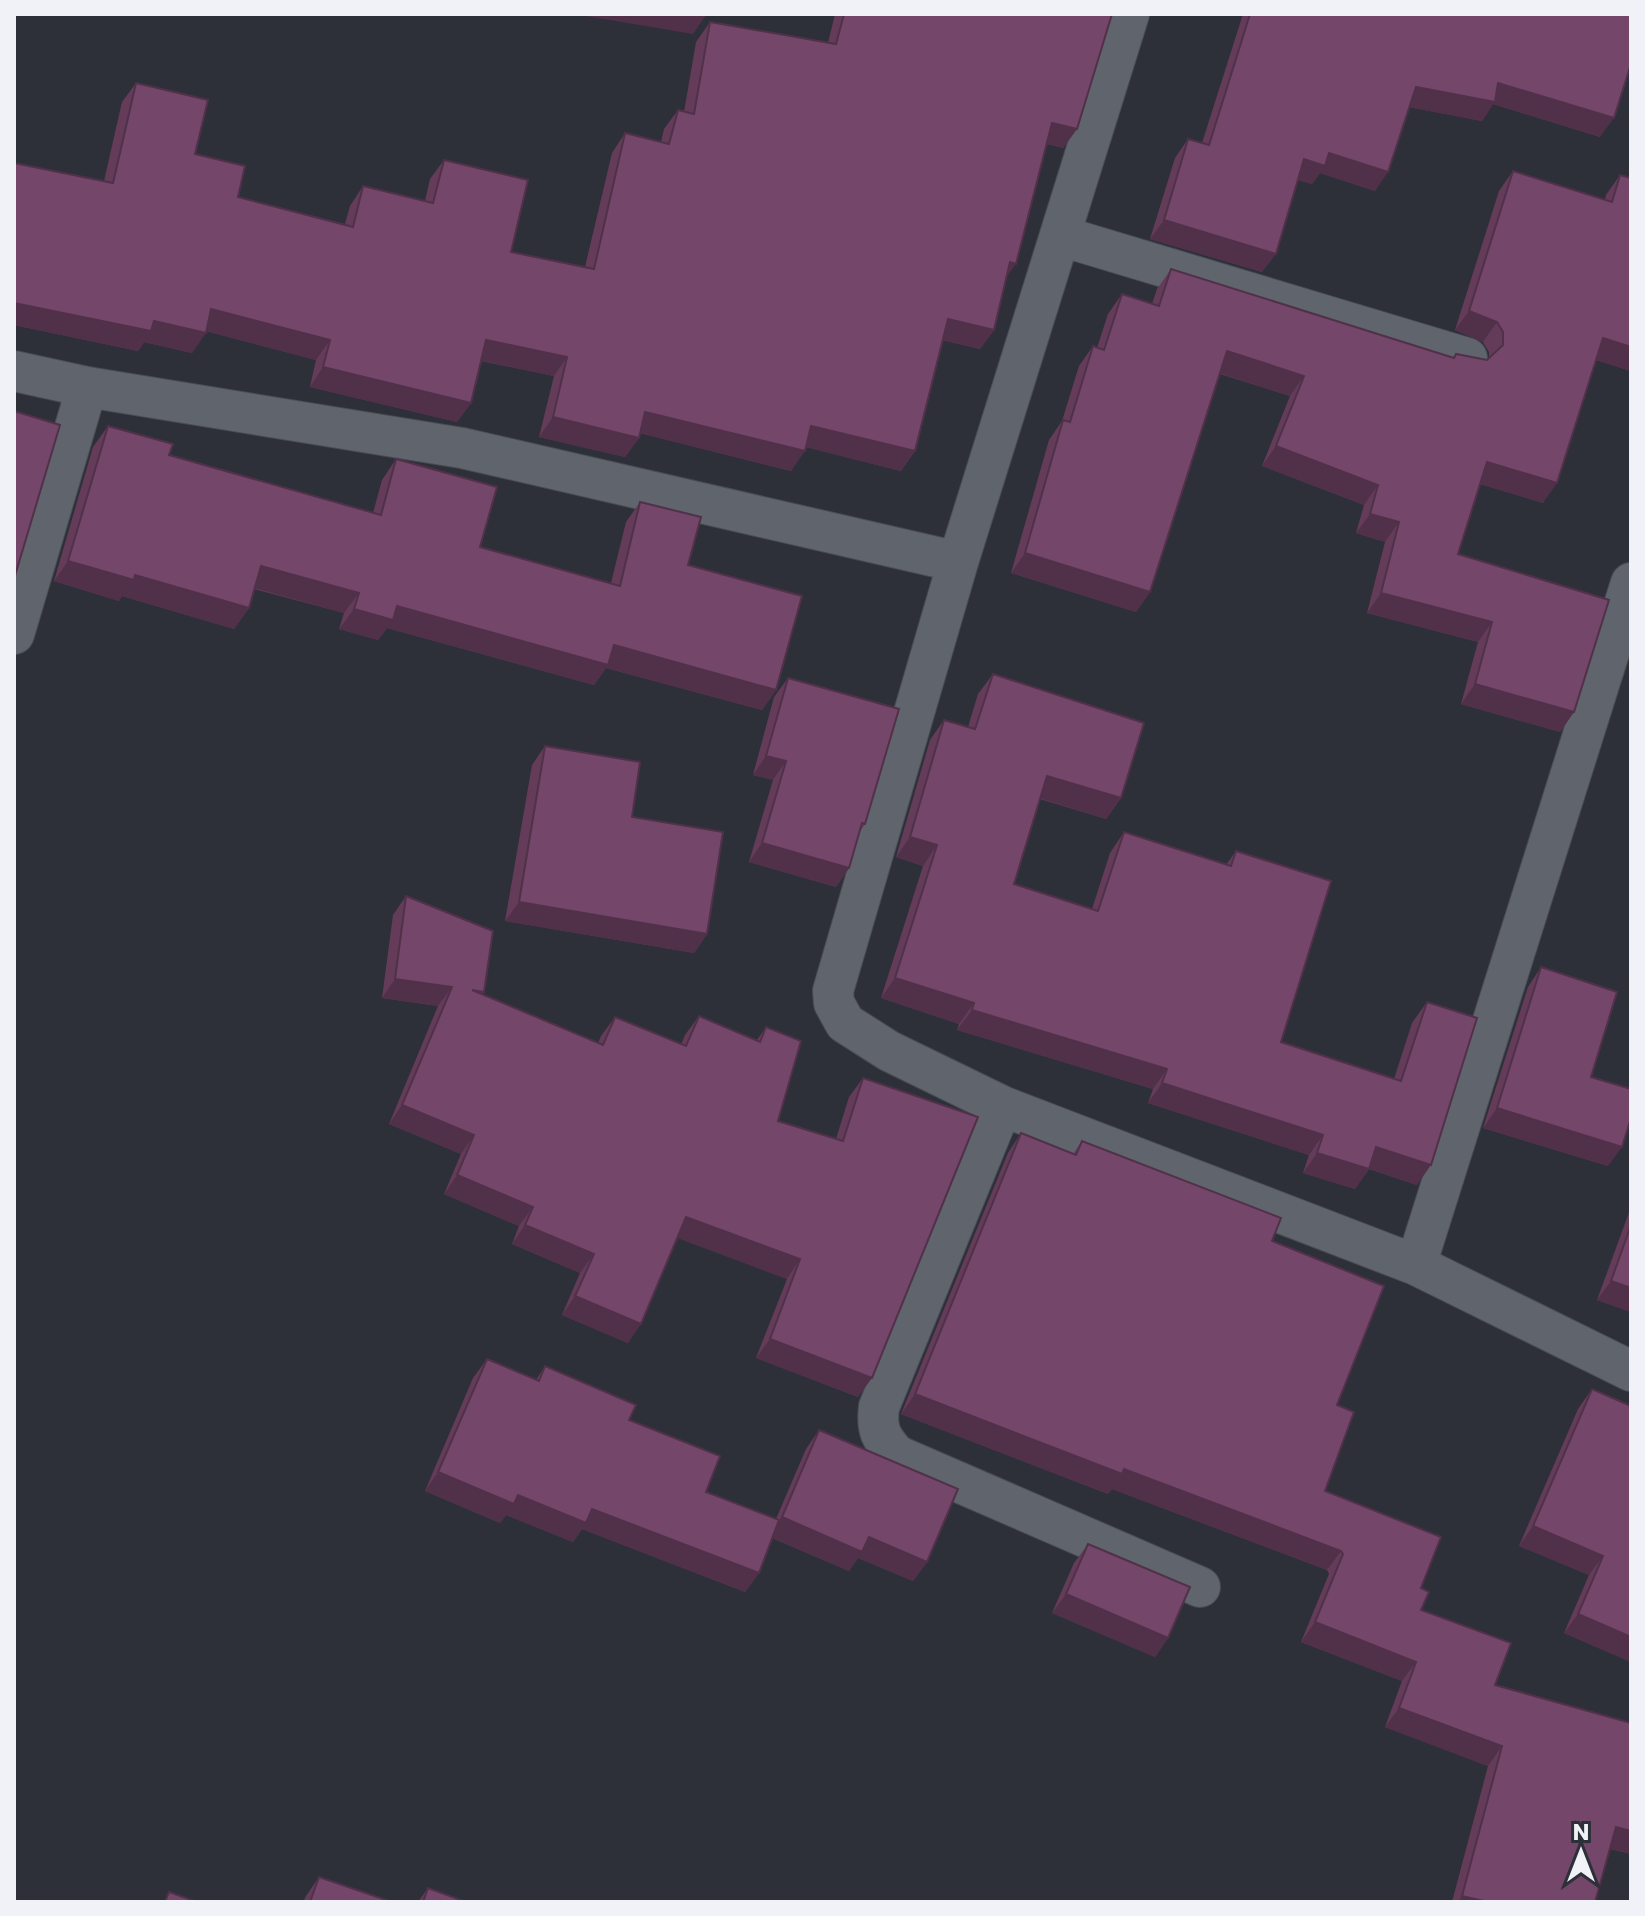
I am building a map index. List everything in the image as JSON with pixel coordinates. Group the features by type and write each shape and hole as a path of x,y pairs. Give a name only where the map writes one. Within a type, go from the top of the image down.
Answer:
{"street":[{"path":"1129,14 958,562 833,991 834,1003 845,1023 889,1051 1002,1106 1416,1265 1631,1371"},
{"path":"1061,236 1467,358"},
{"path":"14,371 87,387 462,448 958,562"},
{"path":"14,634 87,387"},
{"path":"1416,1265 1631,583"},
{"path":"1002,1106 879,1407 877,1427 896,1455 1200,1587"}],"building":[{"path":"844,14 1112,14 1077,129 1052,123 1016,264 1010,262 994,330 948,319 915,451 811,426 805,451 645,412 639,438 553,417 567,357 486,340 471,403 323,367 330,340 211,309 206,333 154,321 151,331 14,303 14,163 113,183 136,83 208,100 195,154 245,166 238,197 353,227 363,186 433,203 444,160 528,180 511,252 594,269 625,133 669,144 678,110 694,114 710,22 836,44"},
{"path":"1250,14 1631,14 1631,64 1614,118 1498,83 1495,102 1416,87 1388,172 1329,153 1325,166 1304,159 1276,254 1164,220 1188,139 1209,145"},
{"path":"1513,171 1612,202 1620,175 1631,178 1631,347 1603,338 1557,483 1487,462 1458,554 1609,600 1574,712 1475,684 1492,622 1381,593 1399,522 1370,514 1378,485 1276,446 1304,376 1227,351 1150,592 1025,553 1063,420 1070,422 1093,346 1104,350 1122,294 1159,306 1171,269 1454,358 1456,354 1487,360 1503,345 1503,332 1497,322 1469,311"},
{"path":"14,411 60,425 14,579"},
{"path":"108,426 173,444 169,455 381,515 396,459 497,487 480,547 620,586 640,502 701,517 688,565 802,596 776,690 614,645 608,665 397,606 393,620 354,609 359,593 261,566 249,608 135,575 134,580 68,561"},
{"path":"993,674 1144,723 1121,798 1047,776 1014,884 1098,911 1124,832 1231,866 1236,851 1331,881 1281,1042 1401,1081 1427,1002 1477,1018 1431,1165 1376,1147 1369,1169 1317,1153 1323,1135 1162,1083 1167,1069 972,1010 974,1003 895,978 937,845 910,837 944,720 975,729"},
{"path":"788,678 899,709 849,868 762,843 786,761 766,756"},
{"path":"545,746 640,762 632,817 723,832 707,934 519,902"},
{"path":"406,896 493,931 484,992 472,990 603,1045 615,1017 686,1046 699,1016 760,1042 766,1027 801,1041 778,1121 843,1141 863,1078 978,1117 872,1378 770,1339 800,1259 686,1217 641,1324 575,1296 594,1254 525,1225 533,1207 457,1175 474,1135 402,1105 452,987 395,979"},
{"path":"1541,967 1617,992 1591,1077 1631,1089 1631,1118 1622,1147 1497,1108"},
{"path":"1021,1133 1076,1155 1082,1141 1281,1218 1272,1241 1384,1286 1337,1405 1354,1412 1325,1491 1441,1537 1421,1588 1429,1592 1421,1610 1511,1643 1495,1685 1631,1723 1631,1831 1616,1827 1595,1902 1488,1902 1462,1896 1502,1746 1399,1708 1416,1662 1315,1622 1343,1554 1341,1551 1124,1469 1122,1474 915,1394"},
{"path":"1631,1225 1631,1288 1611,1281"},
{"path":"487,1359 539,1381 545,1366 636,1405 629,1420 720,1456 706,1492 779,1520 759,1573 592,1509 586,1523 518,1495 514,1504 438,1472"},
{"path":"1592,1389 1631,1406 1631,1637 1578,1614 1603,1556 1533,1526"},
{"path":"819,1430 958,1489 927,1562 869,1537 862,1552 782,1517"},
{"path":"1088,1544 1190,1587 1168,1638 1066,1594"},
{"path":"319,1877 392,1902 310,1902"},
{"path":"428,1888 466,1902 423,1902"},
{"path":"169,1892 197,1902 165,1902"}]}
